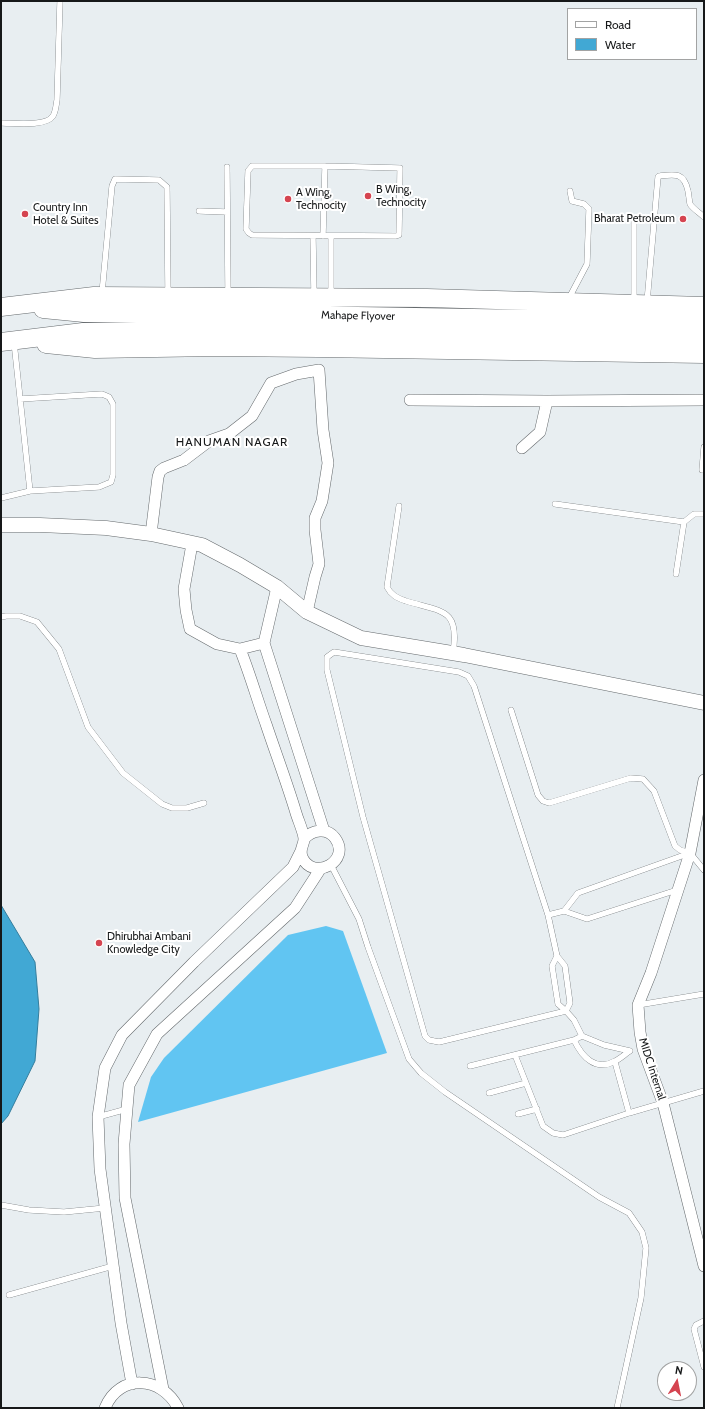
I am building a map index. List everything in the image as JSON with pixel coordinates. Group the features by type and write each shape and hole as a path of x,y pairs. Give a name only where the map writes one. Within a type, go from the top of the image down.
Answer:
{"main road":[{"path":"7,307 94,296 427,298 704,306"},
{"name":"Mahape Flyover","path":"7,307 84,313 192,313 704,322"},
{"name":"Mahape Flyover","path":"7,341 84,332 190,330 360,331 704,338"},
{"path":"7,341 95,349 320,348 704,354"}],"street":[{"path":"151,534 160,471 184,460 210,441 229,434 252,416 271,383 296,374 320,370 323,430 328,462 322,501 315,518 319,564 307,612"},
{"path":"410,400 704,400"},
{"path":"522,448 540,432 547,401"},
{"path":"1,525 106,528 151,534 202,545 277,587 307,612 361,638 453,653 704,703"},
{"path":"192,544 184,589 190,629 217,644 240,649 264,643"},
{"path":"277,587 264,643 324,831"},
{"path":"132,1384 121,1323 100,1169 98,1117 105,1068 122,1035 194,962 293,867 301,851 304,840 252,679 240,649"},
{"name":"MIDC Internal","path":"704,780 702,805 690,853 651,973 638,1005 643,1049 663,1103 704,1266"},
{"path":"163,1389 124,1198 124,1144 129,1086 157,1034 295,908 326,867 338,855 339,849 334,837 330,833 324,831 313,832 304,840"},
{"path":"301,851 302,856 309,865 326,867"},
{"path":"105,1408 112,1396 121,1389 132,1384 143,1383 163,1389 172,1397 178,1408"}],"lane":[{"path":"1,123 42,123 49,120 56,110 60,1"},
{"path":"252,166 325,166 398,167 401,169 400,233 398,236 252,235 249,233 246,229 248,171 252,166"},
{"path":"323,236 325,166"},
{"path":"227,167 228,297"},
{"path":"640,304 658,177 672,174 679,175 685,180 690,203 693,208 704,217"},
{"path":"102,296 112,186 115,179 159,180 167,187 168,296"},
{"path":"567,302 587,264 589,209 584,204 572,201 570,191"},
{"path":"199,211 227,212"},
{"path":"634,220 640,304"},
{"path":"313,236 322,298"},
{"path":"322,298 332,236"},
{"path":"7,341 20,399 30,491"},
{"path":"1,498 30,491 99,487 111,482 113,475 113,404 109,398 102,394 20,399"},
{"path":"704,447 702,470 704,470"},
{"path":"555,504 684,522"},
{"path":"399,506 387,587 390,593 399,598 445,613 451,619 454,626 455,642 453,653"},
{"path":"676,574 684,522 694,514 704,514"},
{"path":"1,617 20,616 37,622 59,649 88,728 123,773 162,804 172,808 187,808 204,803"},
{"path":"334,652 459,672 468,676 474,686 548,915 557,956 565,966 570,1002 566,1011 439,1042 429,1040 425,1036 363,817 327,670 327,657 334,652"},
{"path":"511,710 538,795 543,801 550,803 632,778 642,779 654,792 675,846 680,850 690,853 704,870"},
{"path":"564,911 578,893 690,853"},
{"path":"326,867 359,919 409,1059 421,1073 445,1092 599,1197 630,1213 642,1232 646,1248 641,1298 617,1408"},
{"path":"548,915 564,911 587,919 678,890"},
{"path":"557,956 552,966 558,1004 574,1020 582,1036 604,1045 630,1051 643,1049"},
{"path":"638,1005 704,994"},
{"path":"470,1066 574,1040 582,1036"},
{"path":"574,1040 579,1050 591,1062 605,1065 615,1062 630,1051"},
{"path":"515,1055 543,1126 553,1133 563,1135 629,1113 704,1091"},
{"path":"615,1062 629,1113"},
{"path":"489,1093 526,1083"},
{"path":"98,1117 127,1109"},
{"path":"518,1114 537,1109"},
{"path":"1,1205 29,1210 64,1212 106,1208"},
{"path":"9,1295 113,1265"},
{"path":"704,1321 696,1325 694,1329 704,1367"}],"shaded area":[{"path":"326,926 343,931 387,1053 138,1122 151,1077 164,1058 288,935"}],"water":[{"path":"1,905 35,962 39,1009 35,1061 8,1116 1,1124"}],"place":[{"name":"B Wing, Technocity","path":"368,196"},
{"name":"A Wing, Technocity","path":"288,199"},
{"name":"Country Inn Hotel & Suites","path":"25,214"},
{"name":"Bharat Petroleum","path":"683,219"},
{"name":"Dhirubhai Ambani Knowledge City","path":"99,943"}],"district":[{"name":"HANUMAN NAGAR","path":"232,442"}]}
